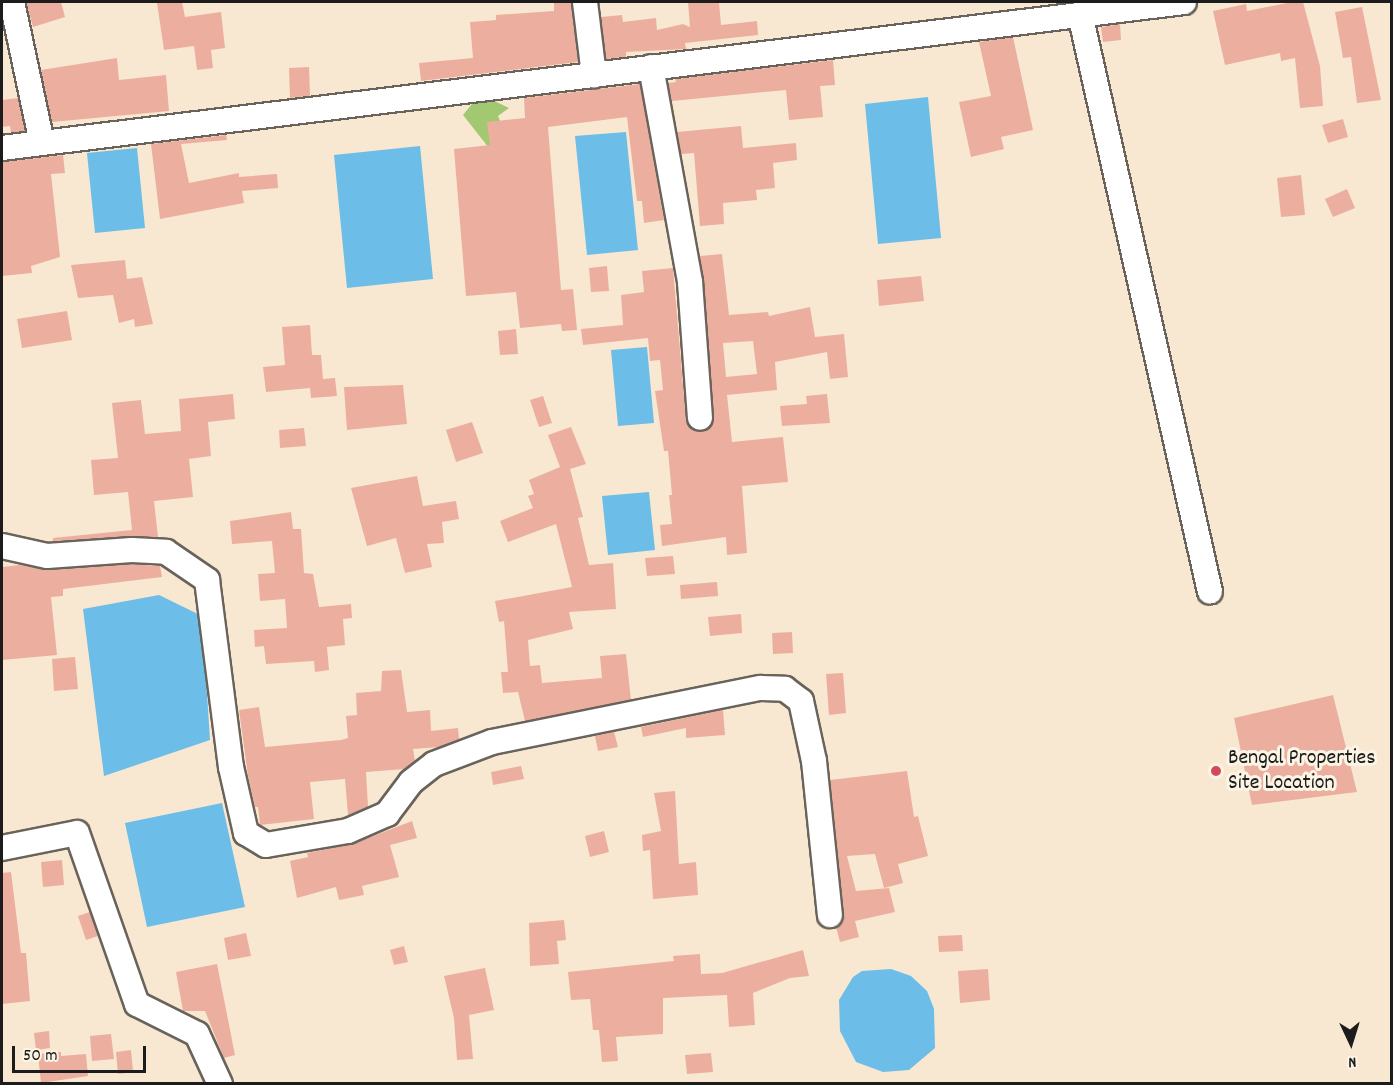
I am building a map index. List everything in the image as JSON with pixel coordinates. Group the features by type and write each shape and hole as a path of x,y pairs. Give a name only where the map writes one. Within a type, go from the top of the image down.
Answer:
{"street":[{"path":"12,2 42,143"},
{"path":"585,2 594,75"},
{"path":"2,148 1184,2"},
{"path":"1080,14 1210,592"},
{"path":"651,68 690,282 700,418"},
{"path":"2,546 47,556 132,550 166,552 207,580 231,767 246,833 266,845 348,831 387,814 411,782 434,764 492,742 761,688 785,689 801,701 814,761 830,915"},
{"path":"2,848 77,833 137,1004 197,1034 220,1083"}],"green space":[{"path":"480,94 509,108 498,116 509,143 489,148 463,115"}],"water":[{"path":"928,97 941,238 878,244 865,104"},
{"path":"626,132 638,250 587,255 575,136"},
{"path":"420,146 433,279 347,288 334,155"},
{"path":"137,148 145,228 95,233 87,153"},
{"path":"647,347 654,423 618,426 611,350"},
{"path":"649,492 655,550 608,555 602,496"},
{"path":"159,595 202,616 210,740 104,776 83,609"},
{"path":"222,803 245,907 147,927 125,823"},
{"path":"891,969 911,976 927,991 934,1009 935,1048 909,1070 883,1072 856,1062 840,1031 839,1000 853,977 862,971"}],"building":[{"path":"26,2 61,2 65,17 33,27"},
{"path":"182,2 185,17 221,12 225,48 211,50 213,68 197,70 194,46 164,50 157,3"},
{"path":"554,2 571,2 578,62 421,81 419,63 473,58 470,22 496,20 496,15 554,11"},
{"path":"688,2 719,2 721,25 757,21 758,35 685,43 686,49 626,52 626,57 606,59 601,17 622,15 623,22 656,18 657,30 683,24 690,27"},
{"path":"1303,2 1320,66 1323,106 1300,108 1295,58 1281,61 1280,53 1225,65 1213,11 1246,4 1247,11"},
{"path":"1362,7 1381,100 1357,103 1351,57 1343,58 1335,12"},
{"path":"1120,24 1121,40 1103,42 1101,27"},
{"path":"1013,37 1033,130 1001,137 1004,149 971,157 959,102 991,96 979,42"},
{"path":"117,58 119,80 166,75 169,111 52,122 41,70"},
{"path":"833,60 835,85 820,86 823,117 789,120 786,90 672,101 668,83 676,82 675,79"},
{"path":"309,67 310,96 290,98 289,68"},
{"path":"640,84 664,220 644,223 642,201 637,201 627,117 548,127 561,290 573,289 577,330 562,331 561,324 520,328 516,292 466,296 454,149 490,145 487,122 525,118 524,98"},
{"path":"18,98 25,131 11,133 10,126 2,127 2,100"},
{"path":"1343,119 1348,137 1328,143 1322,125"},
{"path":"741,126 743,148 796,143 797,160 773,163 775,188 756,190 757,200 723,203 724,224 700,226 694,153 681,154 677,132"},
{"path":"226,135 227,140 181,144 189,183 239,173 239,177 277,174 278,188 242,191 244,203 160,219 151,144"},
{"path":"63,155 65,173 51,174 60,257 31,266 32,273 2,276 2,162"},
{"path":"1301,175 1305,215 1281,217 1277,178"},
{"path":"1347,189 1355,208 1333,217 1325,199"},
{"path":"722,254 729,315 768,312 769,316 810,307 815,337 844,334 848,377 830,379 827,352 775,362 777,390 727,395 732,442 783,437 788,482 742,486 747,553 727,555 726,537 662,546 660,525 672,524 669,495 672,495 668,451 664,451 655,391 663,390 660,360 650,361 648,338 583,345 581,329 623,325 621,295 644,292 642,271 673,268 686,420 693,431 707,430 714,417 700,256","holes":["753,341 757,374 726,377 723,343"]},
{"path":"125,260 127,279 142,277 153,324 135,327 134,319 119,323 113,295 78,298 71,265"},
{"path":"607,266 609,291 591,292 589,268"},
{"path":"921,276 924,301 879,306 877,280"},
{"path":"67,311 72,340 22,348 17,319"},
{"path":"310,325 312,355 321,355 323,379 335,378 337,396 311,398 310,388 266,392 263,367 285,365 282,327"},
{"path":"516,329 518,354 500,355 498,331"},
{"path":"403,385 407,424 347,430 344,387"},
{"path":"233,394 235,419 208,422 211,456 189,459 193,497 154,501 158,537 53,541 53,538 132,530 128,492 94,495 91,460 118,458 112,403 141,400 145,434 181,431 179,399"},
{"path":"827,394 830,423 782,426 780,406 807,404 806,396"},
{"path":"543,396 552,423 539,427 530,400"},
{"path":"472,422 483,453 456,462 446,430"},
{"path":"571,427 586,464 570,469 583,517 578,518 589,565 613,563 616,609 569,612 573,629 528,640 530,666 540,665 542,683 602,678 600,656 626,654 631,700 525,721 518,692 503,693 501,672 508,672 504,621 499,622 495,601 572,587 556,524 508,542 500,521 533,508 528,496 534,494 529,480 560,467 548,435"},
{"path":"304,428 306,446 280,448 279,430"},
{"path":"417,476 423,506 456,501 459,519 442,522 444,543 427,544 432,567 405,573 396,538 367,546 351,488"},
{"path":"291,512 293,529 301,529 304,573 313,574 319,607 351,604 352,618 343,619 345,645 327,647 329,670 315,672 314,661 266,664 264,646 255,647 254,630 287,628 285,599 260,601 258,574 275,573 272,541 232,544 230,521"},
{"path":"673,556 675,574 647,576 645,558"},
{"path":"132,564 160,566 162,577 63,589 63,596 51,597 57,655 2,660 2,567 20,565 48,570"},
{"path":"717,582 718,596 681,599 680,585"},
{"path":"741,614 742,633 710,636 708,617"},
{"path":"792,632 793,653 773,654 772,633"},
{"path":"75,657 78,689 54,691 52,659"},
{"path":"401,670 407,712 430,710 431,731 458,728 459,739 439,747 413,749 415,761 405,769 366,772 368,807 348,815 345,779 310,782 314,819 260,825 258,807 255,807 248,776 239,710 259,707 265,747 341,740 348,738 346,716 357,715 356,693 381,691 382,671"},
{"path":"843,673 846,713 829,715 826,674"},
{"path":"1333,695 1357,792 1252,805 1234,718"},
{"path":"723,710 725,735 686,738 686,728 643,737 641,727"},
{"path":"614,732 618,747 598,751 595,736"},
{"path":"521,766 524,779 493,785 491,772"},
{"path":"907,771 914,817 918,816 928,856 898,864 903,883 884,888 875,854 847,856 856,891 889,888 895,912 855,921 859,937 840,942 836,927 844,914 830,780"},
{"path":"675,791 679,864 696,862 698,895 653,899 650,850 643,851 642,835 661,831 654,793"},
{"path":"412,821 417,838 390,845 399,877 362,886 364,895 339,900 336,887 297,898 290,861 308,857 307,853 353,844"},
{"path":"604,831 609,852 590,857 585,836"},
{"path":"62,860 64,885 43,887 41,862"},
{"path":"11,872 21,953 26,953 30,1001 2,1004 2,873"},
{"path":"90,912 98,936 86,940 78,916"},
{"path":"564,920 566,940 557,941 559,964 530,966 529,923"},
{"path":"246,933 251,956 228,960 224,938"},
{"path":"962,935 963,951 939,952 938,936"},
{"path":"404,946 408,962 394,965 390,950"},
{"path":"803,950 809,976 790,978 753,993 755,1025 729,1027 727,995 663,998 663,1034 616,1037 618,1061 602,1062 599,1030 593,1030 590,999 571,1000 568,972 674,961 673,956 700,954 701,974 722,973"},
{"path":"217,964 235,1055 224,1058 205,1011 183,1011 176,972"},
{"path":"485,968 494,1010 469,1015 473,1059 457,1060 454,1018 444,976"},
{"path":"988,969 990,1000 960,1003 958,971"},
{"path":"49,1031 50,1048 36,1050 34,1033"},
{"path":"111,1034 114,1059 92,1061 90,1036"},
{"path":"131,1050 133,1072 118,1074 116,1052"},
{"path":"61,1052 61,1056 86,1054 88,1076 41,1083 38,1054"},
{"path":"711,1053 713,1072 687,1074 685,1055"}],"place":[{"name":"Bengal Properties Site Location","path":"1216,771"}]}
